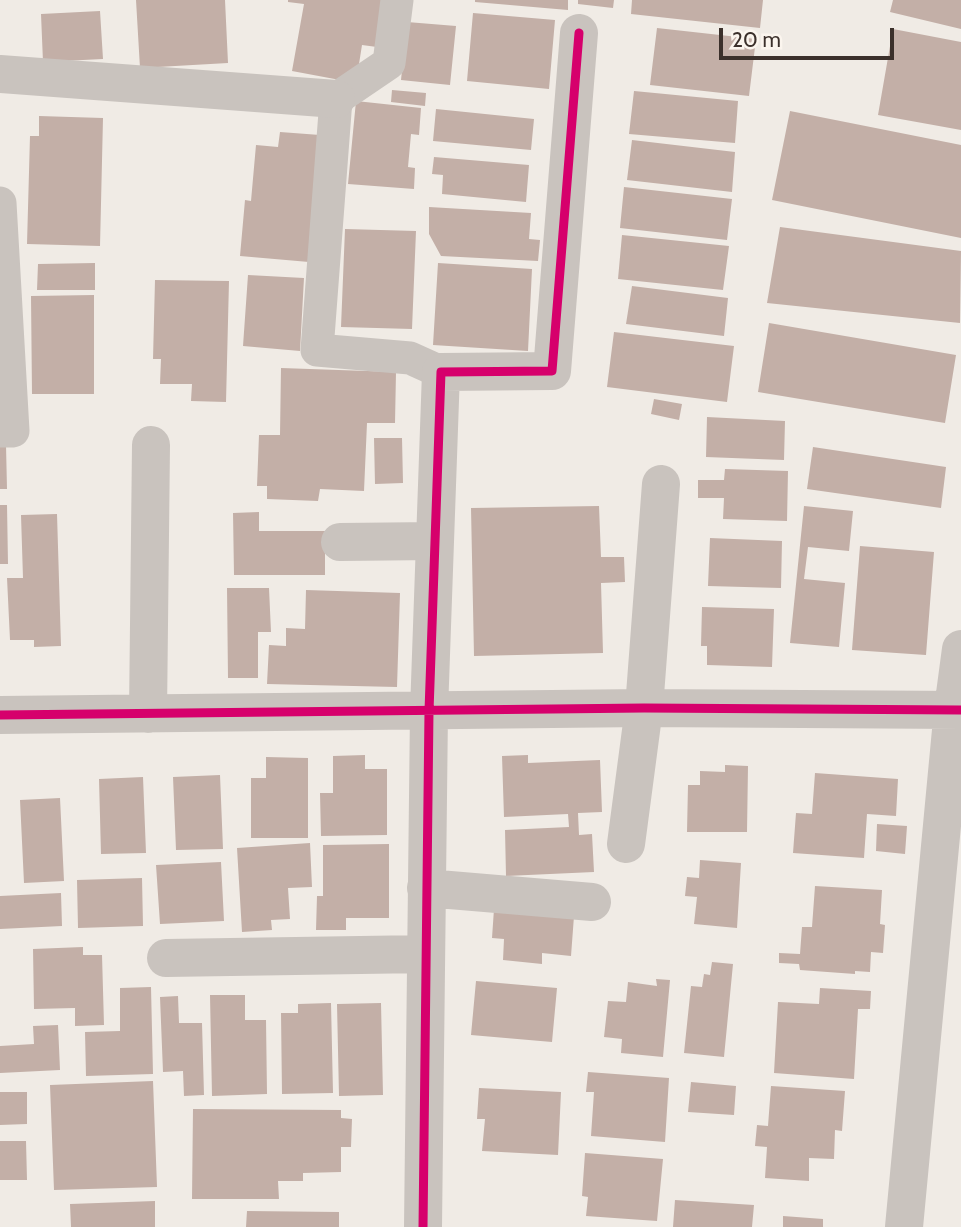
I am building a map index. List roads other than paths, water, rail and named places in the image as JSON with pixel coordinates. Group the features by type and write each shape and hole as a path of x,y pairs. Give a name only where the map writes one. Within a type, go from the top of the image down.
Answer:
{"street":[{"path":"423,1227 429,711 441,372 552,371 579,33"},
{"path":"0,75 336,99"},
{"path":"148,714 151,445"},
{"path":"626,844 644,708 661,484"},
{"path":"340,542 435,541"},
{"path":"904,1227 961,649"},
{"path":"0,715 644,708 957,710"},
{"path":"426,888 592,902"},
{"path":"166,958 425,954"}],"lane":[{"path":"397,0 388,63 336,99 317,351 410,358 441,372"},
{"path":"0,203 13,431 0,431"}]}
